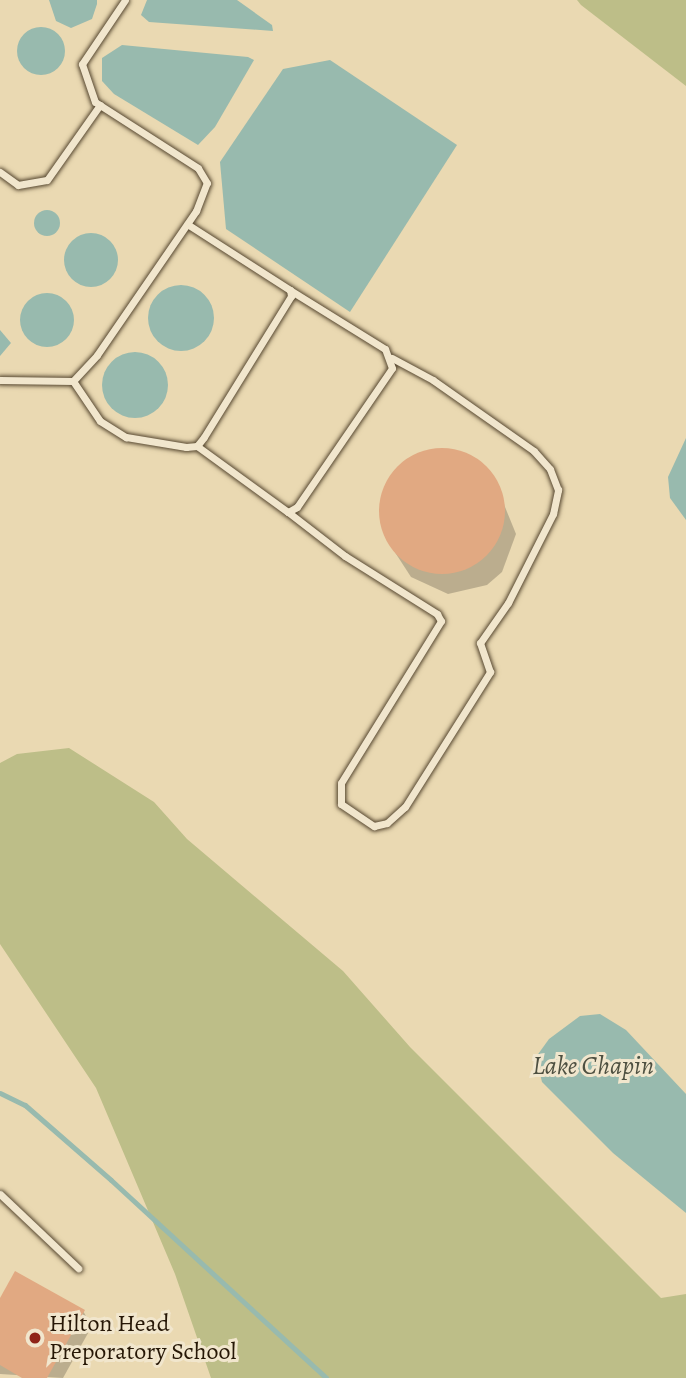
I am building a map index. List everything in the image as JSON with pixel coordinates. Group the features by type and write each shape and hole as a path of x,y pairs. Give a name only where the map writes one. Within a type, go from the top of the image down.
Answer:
{"lane":[{"path":"0,380 73,381 97,355 187,224 207,183 198,168 100,105 82,64 125,0"},
{"path":"0,172 18,185 47,180 100,105"},
{"path":"73,381 83,400 113,431 126,438 197,446 441,621 341,783 341,804 374,825 387,823 405,807 490,671 481,643 508,603 553,514 558,490 550,469 534,451 433,380 391,358 385,349 187,224"},
{"path":"197,446 272,329 290,290"},
{"path":"288,512 297,507 391,368 391,358"},
{"path":"0,1194 78,1268"}],"green space":[{"path":"577,0 686,0 686,86 581,5"},
{"path":"69,748 154,802 187,839 343,971 410,1047 661,1298 686,1294 686,1378 211,1378 175,1274 96,1088 0,944 0,763 17,754"}],"water":[{"path":"49,0 97,0 97,4 92,19 71,28 56,21"},
{"path":"147,0 237,0 272,25 273,31 149,22 141,15"},
{"path":"41,27 58,34 65,51 58,68 41,75 24,68 17,51 24,34"},
{"path":"122,45 248,57 254,60 215,127 198,145 114,94 102,81 102,58"},
{"path":"330,60 457,145 350,312 226,229 220,162 283,69"},
{"path":"47,210 56,214 60,223 56,232 47,236 38,232 34,223 38,214"},
{"path":"91,233 110,241 118,260 110,279 91,287 72,279 64,260 72,241"},
{"path":"175,285 187,285 199,290 209,300 214,318 212,331 199,346 187,351 175,351 163,346 153,336 148,324 148,312 153,300 163,290"},
{"path":"47,293 66,301 74,320 66,339 47,347 28,339 20,320 28,301"},
{"path":"0,330 11,343 0,356"},
{"path":"129,352 141,352 153,357 163,367 168,385 166,398 153,413 141,418 129,418 117,413 107,403 102,391 102,379 107,367 117,357"},
{"path":"686,438 686,520 670,498 668,477"},
{"name":"Lake Chapin","path":"600,1014 626,1030 686,1094 686,1213 613,1153 542,1082 536,1057 549,1039 580,1016"}],"building":[{"path":"442,448 466,452 487,466 501,487 505,511 501,535 487,556 466,570 442,574 418,570 397,556 383,535 379,511 383,487 397,466 418,452"},
{"name":"Hilton Head Preporatory School","path":"15,1271 85,1310 47,1378 22,1378 0,1365 0,1298"}],"waterway":[{"path":"0,1093 25,1105 111,1180 326,1378"}],"place":[{"name":"Hilton Head Preporatory School","path":"35,1338"}]}
